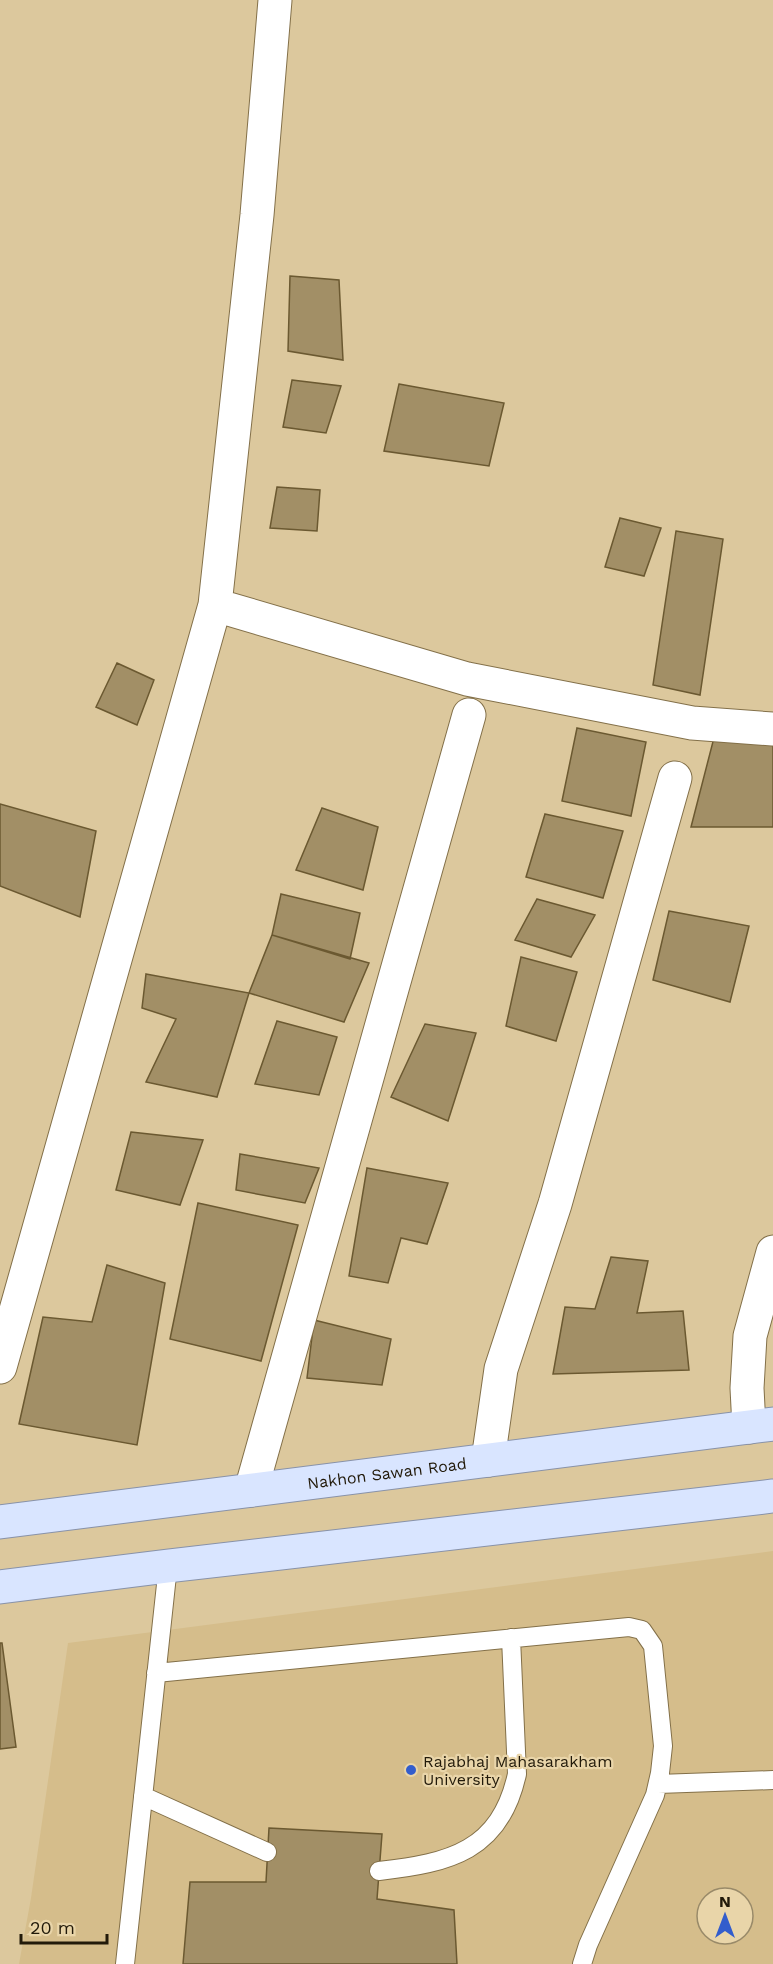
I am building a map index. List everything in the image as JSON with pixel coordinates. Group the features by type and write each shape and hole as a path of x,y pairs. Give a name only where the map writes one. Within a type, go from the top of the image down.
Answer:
{"main road":[{"name":"Nakhon Sawan Road","path":"0,1522 761,1425"},
{"path":"0,1587 773,1496"}],"street":[{"path":"0,1367 215,605 257,215 274,0"},
{"path":"215,605 467,679 692,723 773,729"},
{"path":"251,1490 469,715"},
{"path":"488,1460 501,1370 555,1204 675,778"},
{"path":"761,1425 747,1388 750,1336 773,1252"}],"lane":[{"path":"125,1964 168,1566"},
{"path":"156,1673 629,1627 642,1630 653,1646 663,1746 658,1784 633,1848 588,1945 582,1964"},
{"path":"379,1871 410,1868 448,1859 477,1844 500,1819 512,1796 517,1774 511,1638"},
{"path":"658,1784 773,1780"},
{"path":"143,1796 267,1852"}],"shaded area":[{"name":"Rajabhaj Mahasarakham University","path":"773,1551 773,1964 19,1964 31,1898 68,1643"}],"building":[{"path":"290,276 339,280 343,360 288,351"},
{"path":"292,380 341,386 326,433 283,427"},
{"path":"399,384 504,403 489,466 384,451"},
{"path":"277,487 320,490 317,531 270,528"},
{"path":"620,518 661,528 644,576 605,567"},
{"path":"676,531 723,539 700,695 653,685"},
{"path":"117,663 154,680 137,725 96,707"},
{"path":"717,726 773,737 773,827 691,827"},
{"path":"577,728 646,742 631,816 562,801"},
{"path":"0,804 96,831 80,917 0,886"},
{"path":"322,808 378,827 363,890 296,870"},
{"path":"545,814 623,831 603,898 526,877"},
{"path":"281,894 360,913 350,959 272,935"},
{"path":"537,899 595,915 571,957 515,940"},
{"path":"669,911 749,926 730,1002 653,980"},
{"path":"272,935 369,963 344,1022 249,993"},
{"path":"521,957 577,972 556,1041 506,1026"},
{"path":"146,974 249,993 217,1097 146,1082 176,1019 142,1008"},
{"path":"277,1021 337,1037 319,1095 255,1084"},
{"path":"425,1024 476,1033 448,1121 391,1097"},
{"path":"131,1132 203,1140 180,1205 116,1190"},
{"path":"240,1154 319,1168 305,1203 236,1190"},
{"path":"367,1168 448,1183 427,1244 401,1238 388,1283 349,1276"},
{"path":"198,1203 298,1225 261,1361 170,1339"},
{"path":"611,1257 648,1261 637,1313 683,1311 689,1370 553,1374 565,1307 595,1309"},
{"path":"107,1265 165,1283 137,1445 19,1424 43,1317 92,1322"},
{"path":"314,1320 391,1339 382,1385 307,1378"},
{"path":"0,1643 2,1643 16,1747 0,1749"},
{"path":"269,1828 382,1834 377,1899 454,1910 457,1964 183,1964 190,1882 266,1882"}],"place":[{"name":"Rajabhaj Mahasarakham University","path":"411,1770"}]}
